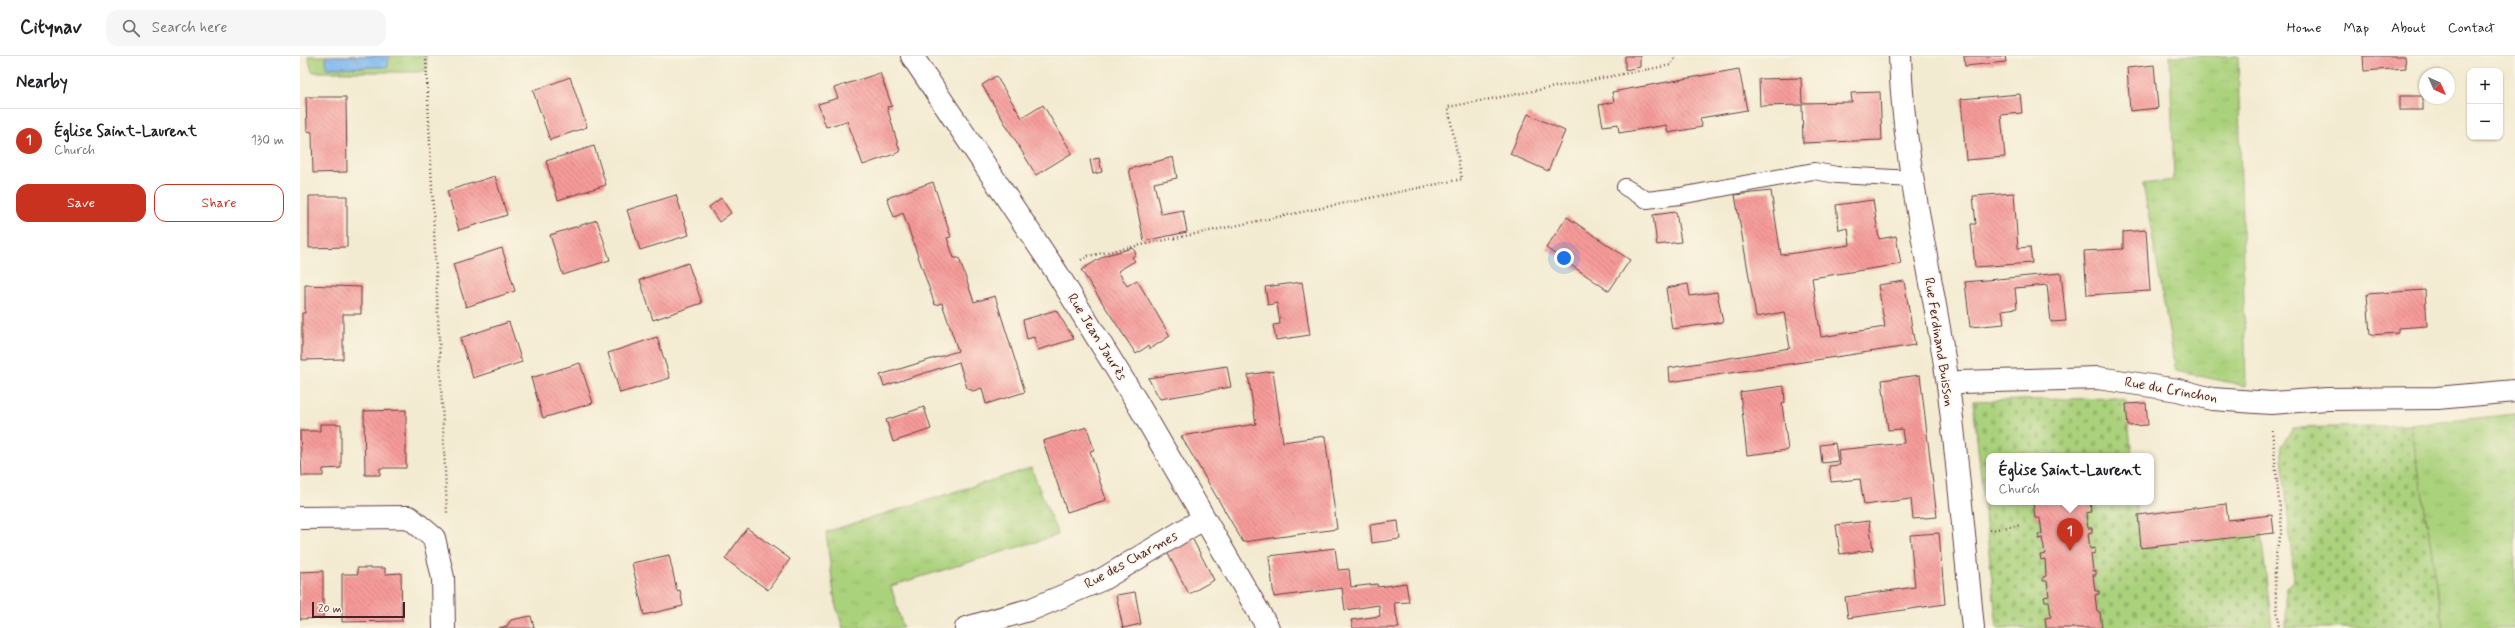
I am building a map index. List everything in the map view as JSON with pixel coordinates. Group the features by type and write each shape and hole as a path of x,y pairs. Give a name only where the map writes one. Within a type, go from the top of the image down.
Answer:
{"street":[{"name":"Rue Jean Jaurès","path":"912,56 1056,272 1139,405 1266,628"},
{"name":"Rue Ferdinand Buisson","path":"1900,56 1902,102 1912,179 1948,385 1973,628"},
{"name":"Rue du Crinchon","path":"1948,385 1960,382 2098,378 2178,390 2212,399 2271,403 2327,399 2437,398 2515,391"},
{"path":"300,518 409,517 434,538 443,578 444,628"},
{"name":"Rue des Charmes","path":"966,628 1032,609 1103,579 1204,519"}],"lane":[{"path":"1625,187 1646,200 1680,196 1814,171 1837,175 1912,179"}],"path":[{"path":"426,56 448,513 434,538"},
{"path":"1056,272 1088,256 1462,179 1448,107 1671,65 1676,56"},
{"path":"2271,403 2282,531 2276,547 2274,576 2279,628"}],"green space":[{"path":"308,56 426,56 427,70 418,72 312,72"},
{"path":"2170,56 2238,56 2246,386 2176,371 2143,184 2174,180"},
{"path":"2116,398 2126,401 2132,453 1986,453 1986,505 2033,505 2035,518 2040,518 2042,534 2039,534 2039,538 2042,538 2045,554 2040,555 2041,559 2045,559 2046,576 2043,577 2043,581 2047,581 2049,596 2044,597 2045,601 2049,601 2051,617 2045,618 2046,628 1997,628 1973,401"},
{"path":"2515,414 2515,628 2444,628 2411,425"},
{"path":"2411,425 2444,628 2286,628 2286,587 2294,580 2281,446 2293,428"},
{"path":"1031,468 1058,535 891,586 903,628 843,628 835,603 826,532"},
{"path":"2089,505 2136,505 2141,548 2261,534 2272,628 2102,628 2100,612 2097,612 2095,595 2099,594 2099,591 2095,591 2093,575 2096,574 2096,571 2093,571 2088,533 2092,532 2092,528 2088,528 2086,513"}],"water":[{"path":"326,56 389,56 388,67 326,68"}],"building":[{"path":"1625,56 1640,56 1640,67 1625,70"},
{"path":"1964,56 2005,56 2006,62 1965,66"},
{"path":"2363,56 2405,56 2406,68 2364,71"},
{"path":"2154,65 2158,108 2130,111 2127,68"},
{"path":"1739,69 1747,110 1700,118 1702,127 1668,133 1666,125 1619,133 1618,124 1603,126 1599,105 1614,102 1612,92"},
{"path":"880,73 892,106 887,107 900,152 863,165 847,121 826,127 818,104 838,98 834,88"},
{"path":"996,76 1022,118 1043,105 1072,153 1036,175 982,85"},
{"path":"570,77 587,127 550,140 533,91"},
{"path":"1801,78 1802,103 1852,102 1851,93 1880,92 1882,140 1803,143 1802,105 1760,106 1759,79"},
{"path":"2020,94 2022,113 2001,115 2005,157 1966,160 1961,99"},
{"path":"2400,96 2419,96 2419,104 2423,104 2423,110 2400,110"},
{"path":"306,97 346,97 347,172 313,173 312,132 307,131"},
{"path":"1528,114 1565,131 1548,171 1510,154"},
{"path":"594,146 606,185 558,200 546,161"},
{"path":"1173,157 1177,178 1154,183 1161,214 1183,210 1187,232 1144,241 1129,169"},
{"path":"1099,158 1102,172 1093,174 1090,160"},
{"path":"495,176 507,215 459,230 447,191"},
{"path":"933,182 951,237 947,238 954,258 959,258 974,302 995,296 1025,392 986,404 982,388 973,391 967,388 959,362 884,386 880,375 958,351 942,303 935,305 903,213 894,217 887,198"},
{"path":"1771,191 1781,255 1850,245 1848,228 1839,230 1836,205 1873,200 1879,239 1896,236 1901,264 1812,278 1821,337 1885,327 1878,285 1904,281 1915,345 1670,382 1669,368 1790,348 1784,312 1756,317 1735,195"},
{"path":"2014,193 2018,248 2030,247 2032,263 1975,267 1971,224 1976,224 1973,196"},
{"path":"676,195 689,235 640,250 627,210"},
{"path":"309,196 347,196 347,247 309,248"},
{"path":"721,198 731,213 719,222 709,207"},
{"path":"1676,212 1681,242 1657,245 1653,215"},
{"path":"1567,217 1630,260 1609,291 1546,248"},
{"path":"597,220 610,260 563,275 550,235"},
{"path":"2146,230 2150,291 2087,295 2084,251 2123,249 2123,232"},
{"path":"502,248 515,291 466,307 453,264"},
{"path":"1133,248 1136,254 1132,257 1135,261 1118,271 1127,286 1137,280 1170,336 1150,349 1148,346 1136,354 1081,270 1106,255"},
{"path":"688,263 702,303 653,320 640,280"},
{"path":"2061,273 2066,321 2051,322 2047,285 2015,288 2017,308 2002,310 2004,324 1970,327 1965,282"},
{"path":"1302,282 1310,335 1276,340 1273,325 1280,324 1277,303 1268,305 1265,287"},
{"path":"1688,284 1690,296 1717,292 1723,322 1672,329 1666,288"},
{"path":"305,285 361,287 361,314 343,314 343,359 302,360 302,313 305,313"},
{"path":"2425,290 2427,326 2398,328 2398,333 2370,335 2367,294"},
{"path":"1056,310 1074,339 1038,350 1034,337 1027,339 1023,320"},
{"path":"509,322 522,362 473,378 460,338"},
{"path":"657,337 670,378 620,393 608,353"},
{"path":"580,363 593,403 543,418 531,378"},
{"path":"1227,366 1231,387 1160,399 1148,378"},
{"path":"1273,371 1283,442 1325,436 1337,529 1243,542 1181,436 1256,424 1248,375"},
{"path":"1920,375 1937,517 1913,519 1911,499 1864,505 1860,479 1831,482 1829,466 1840,465 1838,450 1904,443 1902,429 1888,430 1882,380"},
{"path":"1784,386 1785,403 1782,404 1788,450 1747,455 1740,392"},
{"path":"2146,403 2148,425 2128,426 2126,404"},
{"path":"924,407 931,429 893,442 886,420"},
{"path":"406,410 406,468 380,468 380,475 365,475 364,411"},
{"path":"320,424 341,424 341,468 323,469 323,476 302,476 300,431 320,431"},
{"path":"1087,427 1094,450 1090,451 1106,500 1067,512 1043,441"},
{"path":"1835,443 1838,461 1822,463 1820,445"},
{"path":"2226,504 2228,520 2272,515 2274,533 2141,548 2138,515"},
{"path":"2033,505 2090,505 2091,512 2086,513 2088,528 2092,528 2092,532 2088,533 2090,549 2095,548 2095,553 2091,554 2093,571 2096,571 2096,575 2093,575 2095,591 2099,591 2099,594 2095,595 2097,612 2100,612 2102,628 2046,628 2045,618 2051,617 2049,601 2045,601 2044,597 2049,596 2047,581 2043,581 2043,577 2046,576 2045,559 2041,560 2040,555 2045,554 2042,538 2039,539 2038,534 2042,534 2040,518 2035,518"},
{"path":"1398,521 1400,539 1372,543 1370,525"},
{"path":"1869,521 1873,550 1840,554 1836,525"},
{"path":"747,528 790,559 768,590 725,559"},
{"path":"1939,533 1945,604 1848,618 1845,597 1915,587 1910,535"},
{"path":"1192,538 1214,580 1189,594 1167,552"},
{"path":"1335,548 1338,570 1349,569 1351,587 1377,584 1378,587 1406,583 1409,602 1394,603 1399,628 1353,628 1351,620 1380,616 1379,605 1345,610 1342,588 1274,597 1269,556"},
{"path":"669,555 677,591 680,590 683,606 644,615 632,563"},
{"path":"357,568 385,568 385,574 401,573 402,621 342,622 342,574 358,574"},
{"path":"323,571 323,618 300,619 300,572"},
{"path":"1135,592 1141,624 1123,628 1116,595"},
{"path":"531,616 534,628 499,628 507,626 511,620"}],"place":[{"name":"Église Saint-Laurent","path":"2070,551"}]}
